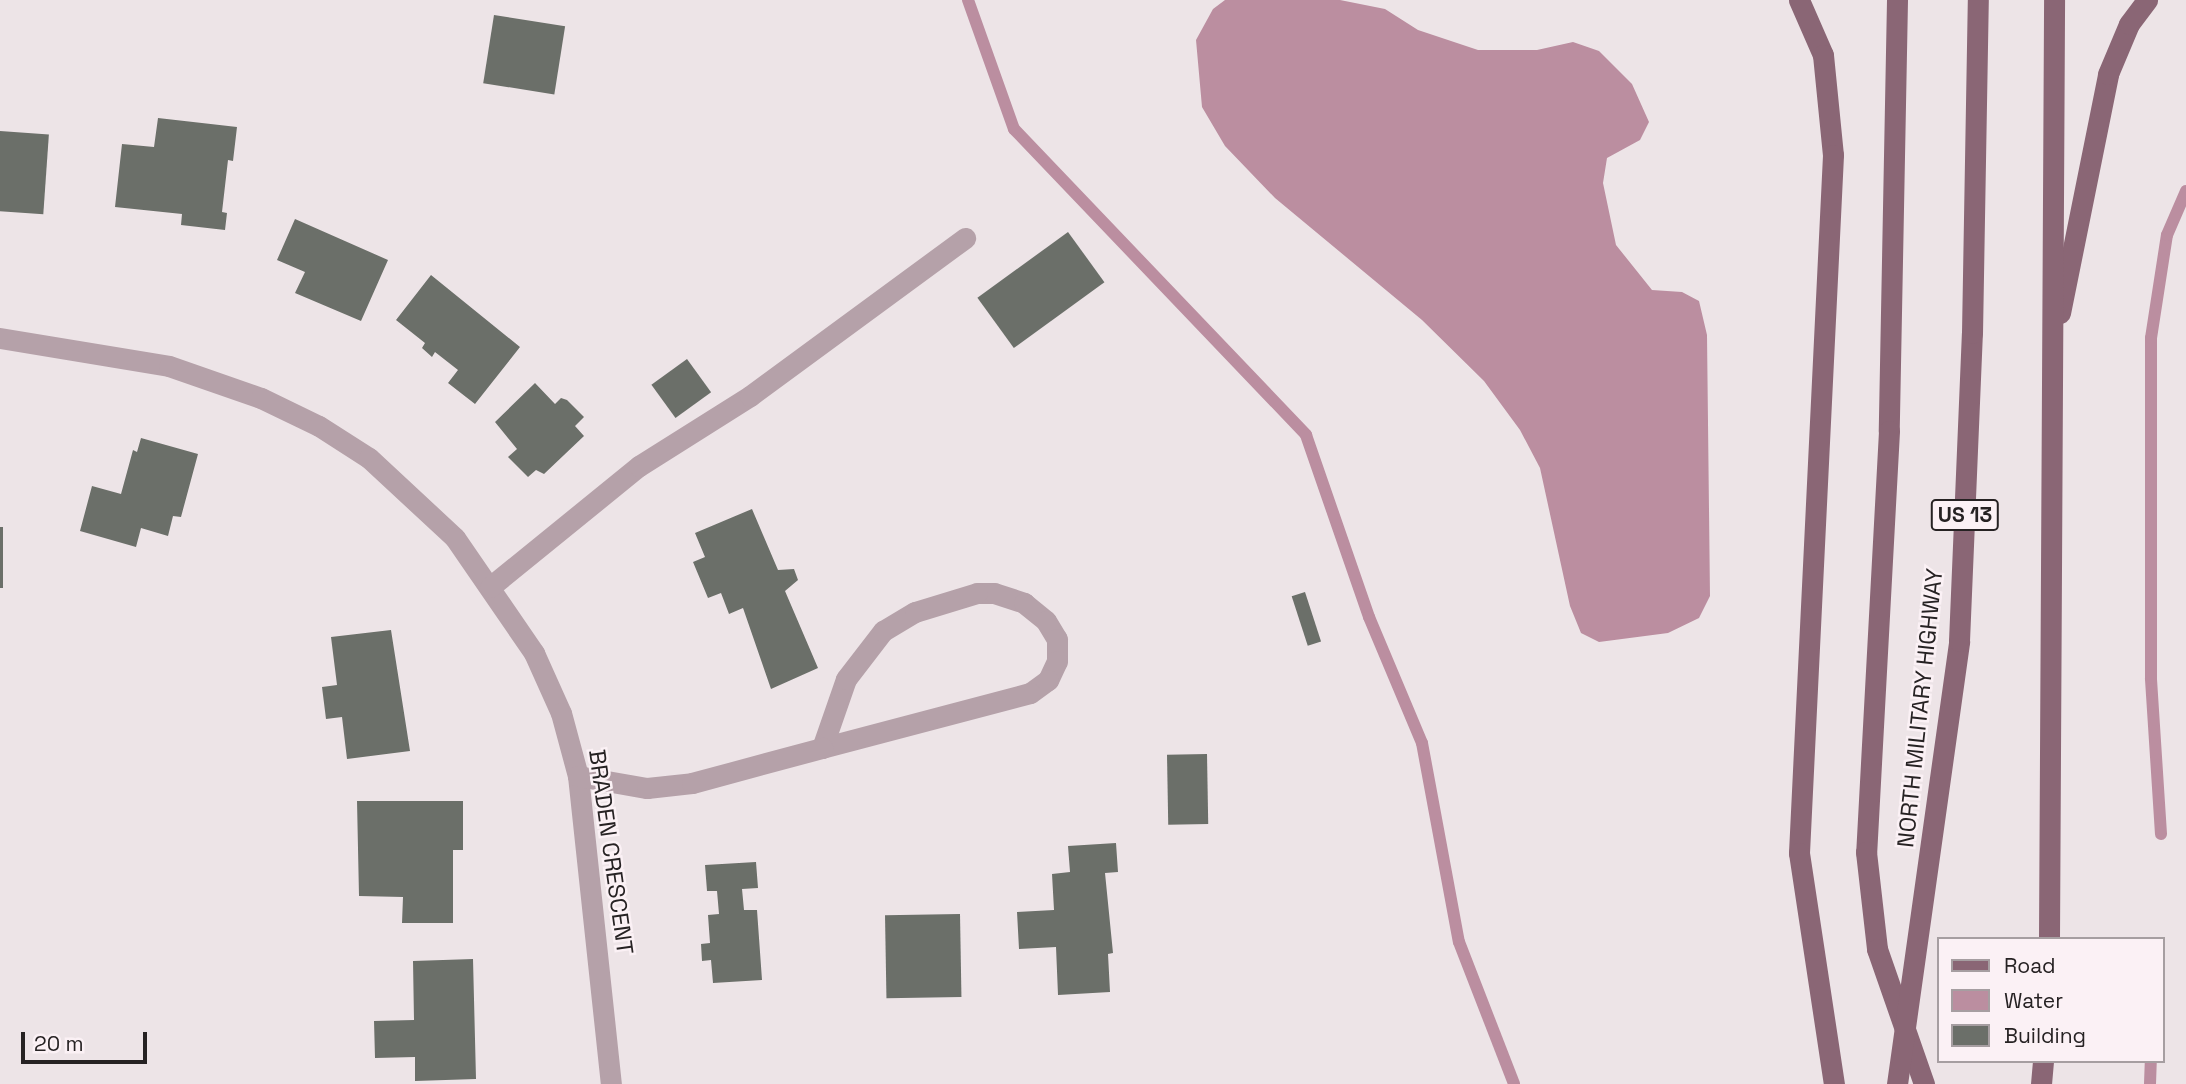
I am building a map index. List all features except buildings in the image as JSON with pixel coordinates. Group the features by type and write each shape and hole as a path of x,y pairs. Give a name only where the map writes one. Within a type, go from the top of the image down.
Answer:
{"main road":[{"path":"1799,0 1823,55 1833,155 1799,853 1834,1084"},
{"path":"1897,0 1889,431 1866,852 1877,949 1924,1084"},
{"name":"NORTH MILITARY HIGHWAY","path":"1896,1084 1940,794 1959,641 1972,333 1978,0"},
{"path":"2049,937 2054,0"},
{"path":"2050,359 2108,74 2129,24 2147,0"},
{"path":"2041,1084 2043,1063"}],"street":[{"path":"490,587 639,466 750,396 965,238"},
{"name":"BRADEN CRESCENT","path":"0,338 169,366 261,398 319,426 403,486 455,538 534,653 561,713 578,776 611,1084"},
{"path":"578,776 659,787 692,783 1030,693 1048,680 1057,660 1057,639 1046,621 1024,603 994,593 977,593 915,612 883,631 857,659 822,748"}],"water":[{"path":"1225,0 1340,0 1385,9 1418,30 1478,50 1537,50 1573,42 1599,51 1632,84 1649,122 1640,140 1607,158 1603,183 1616,245 1652,290 1682,292 1699,301 1707,335 1710,596 1699,618 1668,633 1599,642 1581,633 1570,606 1540,468 1520,430 1484,381 1422,320 1275,198 1225,146 1202,107 1196,40 1213,9"}],"waterway":[{"path":"968,0 1014,129 1306,435 1369,617 1422,743 1459,942 1514,1084"},
{"path":"2161,834 2151,678 2151,338 2167,235 2186,191"},
{"path":"2150,1084 2151,1063"}]}
